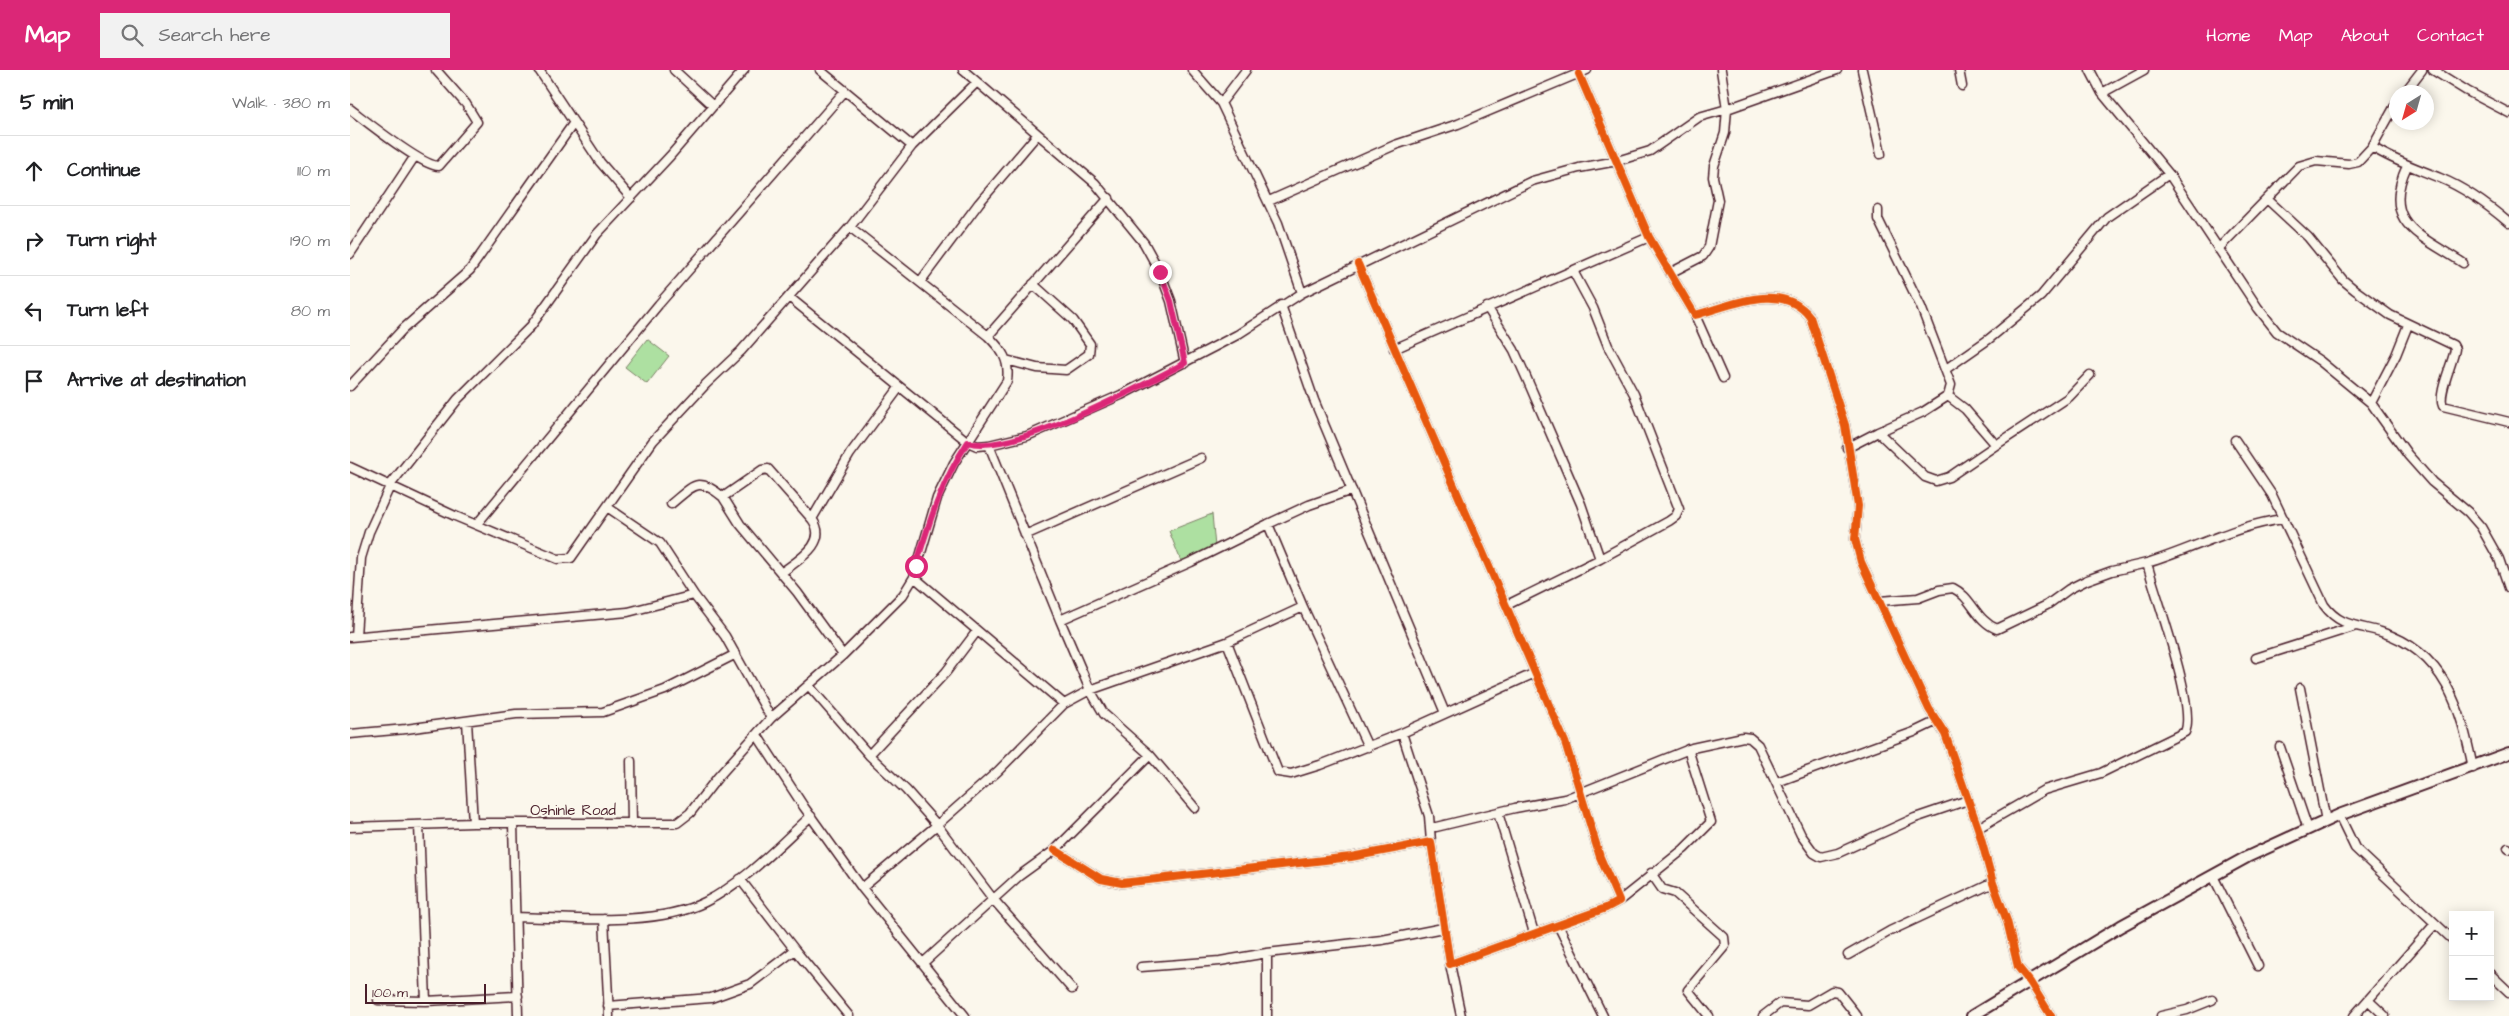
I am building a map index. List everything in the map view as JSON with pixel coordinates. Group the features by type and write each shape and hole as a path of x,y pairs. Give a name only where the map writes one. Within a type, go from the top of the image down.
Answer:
{"main road":[{"path":"1972,1016 2121,926 2247,857 2339,815 2473,768 2509,753"}],"street":[{"path":"350,109 415,156 432,166 439,166 476,124 476,118 436,70"},
{"path":"539,70 573,124 600,162 631,198"},
{"path":"674,70 713,106"},
{"path":"694,595 628,612 353,637 361,558 369,532 391,484 458,398 531,326 598,234 744,70"},
{"path":"820,70 844,92 912,146"},
{"path":"963,70 1037,135 1084,173 1109,198 1144,243 1160,272 1171,301 1185,363"},
{"path":"1192,70 1221,103 1269,201 1302,293"},
{"path":"1221,103 1246,70"},
{"path":"1269,201 1395,145 1458,124 1587,70"},
{"path":"1670,273 1703,256 1709,247 1718,200 1713,177 1714,166 1724,133 1727,109 1721,70"},
{"path":"789,297 968,442 977,446 989,445 1036,432 1121,395 1237,335 1302,293 1358,264 1532,181 1580,168 1617,161 1657,147 1699,117 1837,70"},
{"path":"1862,70 1881,154"},
{"path":"1959,70 1962,86"},
{"path":"2090,70 2102,93 2169,174 2258,308 2277,332 2328,366 2371,403 2408,454 2432,482 2468,512 2481,527 2499,559 2509,588"},
{"path":"2102,93 2144,70"},
{"path":"2410,85 2422,70"},
{"path":"2433,70 2467,91 2509,113"},
{"path":"1579,74 1649,237 1695,315 1723,378"},
{"path":"350,467 391,484 455,516 558,559 566,560 575,552 631,470 675,415 741,351 850,227 912,146 977,82"},
{"path":"477,524 659,304 844,92"},
{"path":"2218,249 2299,166 2316,161 2349,164 2358,162 2372,147 2389,117"},
{"path":"350,386 403,329 470,270 573,124"},
{"path":"920,282 979,203 1037,135"},
{"path":"2372,147 2407,166 2456,186 2493,209 2509,222"},
{"path":"350,254 415,156"},
{"path":"2407,166 2398,186 2397,202 2402,217 2412,228 2463,264"},
{"path":"1946,369 1989,339 2041,296 2107,217 2169,174"},
{"path":"988,336 1109,198"},
{"path":"2267,200 2308,237 2343,280 2381,310 2408,325 2450,343 2455,349 2441,399 2443,406 2509,422"},
{"path":"1847,448 1922,412 1948,396 1951,385 1908,277 1878,219 1878,210"},
{"path":"850,227 988,336 1002,351 1006,360 1037,368 1066,370 1088,354 1091,349 1090,344 1072,320 1033,284"},
{"path":"1394,349 1573,271 1602,256 1649,237"},
{"path":"1358,264 1565,742 1600,857 1619,901"},
{"path":"1507,605 1600,559 1669,521 1676,516 1679,509 1634,394 1608,346 1593,308 1573,271"},
{"path":"1695,315 1759,297 1775,298 1796,304 1805,310 1815,329 1845,425 1847,448 1858,506 1855,539 1861,562 1929,709 1945,734 1978,828 1993,883 2007,921 2018,967 2030,982 2051,1016"},
{"path":"1281,306 1314,400 1445,713"},
{"path":"1488,307 1514,350 1527,379 1566,474 1581,504 1600,559"},
{"path":"2371,403 2396,355 2408,325"},
{"name":"Oshinle Road","path":"350,827 473,823 677,824 683,820 718,777 771,718 843,655 903,595 914,577 937,498 954,463 1007,381 1008,369 1006,360"},
{"path":"1878,432 1925,477 1936,481 1949,477 2069,397 2090,375"},
{"path":"812,519 850,454 899,388"},
{"path":"1948,396 1965,409 1996,445"},
{"path":"2235,440 2272,496 2324,605 2331,614 2353,627 2381,632 2397,639 2425,656 2436,668 2462,718 2473,768"},
{"path":"989,445 1090,690 1104,714 1150,755 1195,808"},
{"path":"1025,535 1201,458"},
{"path":"723,497 762,470 768,469 812,519 817,526 816,544 781,573"},
{"path":"672,504 690,488 700,483 709,486 723,497 740,524 781,573 843,655"},
{"path":"1060,620 1191,562 1309,505 1352,490"},
{"path":"607,507 660,543 736,654 771,718"},
{"path":"1879,601 1918,598 1939,590 1953,588 1963,595 1977,615 1997,628 2047,605 2069,589 2087,580 2112,571 2147,563 2195,546 2229,531 2260,522 2284,519"},
{"path":"1268,524 1303,607 1368,747"},
{"path":"1978,828 2044,790 2101,773 2185,732 2187,710 2181,681 2147,563"},
{"path":"914,577 1064,704"},
{"path":"862,888 998,771 1064,704 1090,690 1227,642 1303,607"},
{"path":"2256,658 2353,627"},
{"path":"869,755 946,672 977,631"},
{"path":"1227,642 1278,772 1291,774 1402,733 1535,673"},
{"path":"350,734 516,714 603,712 665,690 736,654"},
{"path":"809,686 869,755 906,790 937,825 993,899 1072,989"},
{"path":"2300,688 2326,821"},
{"path":"467,721 473,823"},
{"path":"1777,782 1914,732 1937,721"},
{"path":"1402,733 1418,780 1430,827 1443,928 1461,1016"},
{"path":"757,735 862,888 965,1016"},
{"path":"1430,827 1436,828 1498,813 1565,800 1688,749 1743,737 1750,738 1758,745 1801,835 1814,853 1822,857 1838,853 1915,818 1968,800"},
{"path":"2280,746 2308,830"},
{"path":"1450,964 1606,908 1619,901 1651,873 1684,849 1711,822 1688,749"},
{"path":"923,963 1019,876 1055,850 1150,755"},
{"path":"631,761 632,824"},
{"path":"1498,813 1534,933"},
{"path":"2339,815 2355,848 2449,936"},
{"path":"517,917 604,919 670,914 705,902 740,879 811,816"},
{"path":"513,823 517,917 518,1016"},
{"path":"420,825 426,1001"},
{"path":"1055,850 1101,879 1122,883 1351,857 1431,842"},
{"path":"1651,873 1662,889 1676,893 1724,937 1725,946 1688,990 1709,1016"},
{"path":"2213,876 2258,966"},
{"path":"740,879 849,1016"},
{"path":"1848,955 1890,930 1993,883"},
{"path":"604,919 609,1016"},
{"path":"2354,1016 2435,924"},
{"path":"1558,925 1604,1016"},
{"path":"1141,967 1188,965 1267,953 1382,940 1443,928"},
{"path":"608,1006 711,998 750,984 795,950"},
{"path":"1267,953 1267,1016"},
{"path":"2494,977 2507,987"},
{"path":"1763,1016 1780,1003 1808,1005 1832,991 1838,992 1858,1016"},
{"path":"378,1000 426,1001 518,996"},
{"path":"2161,1016 2188,1010 2212,1000"},
{"path":"2368,1001 2385,1016"}],"green space":[{"path":"647,339 669,356 647,384 625,367"},
{"path":"1212,514 1215,547 1181,561 1169,531"}],"cycle path":[{"path":"1579,74 1649,237 1695,315 1739,302 1771,298 1785,300 1798,306 1810,317 1845,425 1858,506 1855,539 1861,562 1929,709 1945,734 1978,828 1993,883 2007,921 2018,967 2030,982 2051,1016"},
{"path":"1055,850 1101,879 1122,883 1351,857 1431,842 1450,964 1606,908 1619,901 1600,857 1565,742 1358,264"}],"route":[{"path":"916,566 937,498 954,463 968,442 977,446 989,445 1027,436 1121,395 1185,363 1171,301 1160,272"}]}
